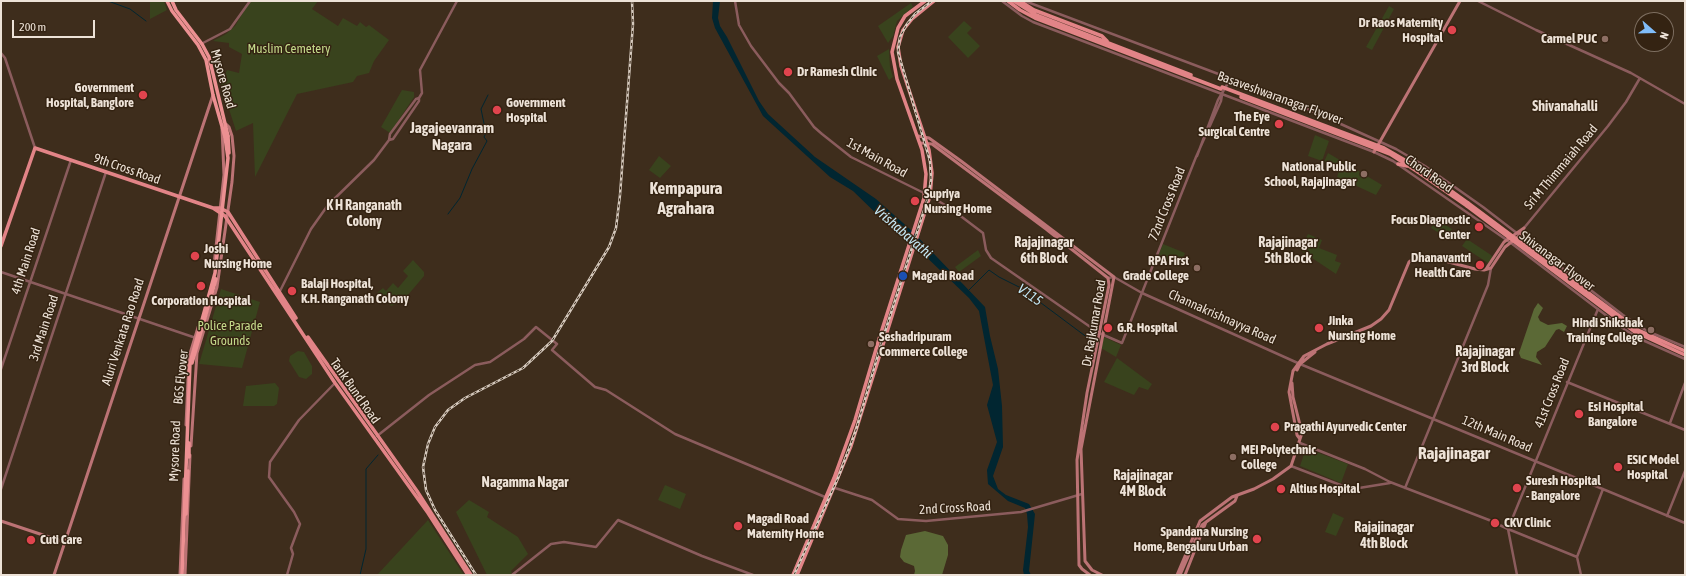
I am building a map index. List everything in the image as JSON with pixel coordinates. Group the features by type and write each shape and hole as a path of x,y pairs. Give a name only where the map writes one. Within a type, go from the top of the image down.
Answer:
{"highway":[{"name":"Mysore Road","path":"167,1 172,11 198,45 206,60 212,95 226,137"},
{"name":"Mysore Road","path":"172,1 176,10 202,44 209,57 226,124 226,137"},
{"path":"183,575 192,362 217,275 229,168 226,137"},
{"name":"BGS Flyover","path":"183,575 190,363 215,273 228,158 226,137"}],"main road":[{"path":"794,575 855,420 925,194 926,174 921,143 897,79 892,52 898,28 905,16 925,1"},
{"path":"797,575 834,488 859,420 930,196 932,173 927,142 901,66 898,47 903,30 912,19 934,1"},
{"path":"1008,1 1020,10 1035,18 1108,46"},
{"path":"1014,1 1036,15 1108,46"},
{"path":"1020,1 1034,10 1102,36 1108,46"},
{"path":"1374,152 1460,1"},
{"name":"Basaveshwaranagar Flyover","path":"1108,46 1222,88"},
{"name":"Basaveshwaranagar Flyover","path":"1108,46 1384,148 1438,182"},
{"name":"Aluri Venkata Rao Road","path":"54,575 212,95"},
{"name":"Mysore Road","path":"183,575 195,368 201,339 217,287 228,212 234,156 232,136 229,127 226,124"},
{"name":"Mysore Road","path":"183,575 188,368 195,337 212,279 224,175 222,128"},
{"path":"918,136 925,136"},
{"name":"Dr. Rajkumar Road","path":"925,136 1114,277 1100,334"},
{"path":"921,143 927,142"},
{"name":"Dr. Rajkumar Road","path":"927,142 932,144 1001,195 1108,278 1109,285 1081,449 1080,565 1082,569 1090,575"},
{"path":"1,246 35,148"},
{"name":"9th Cross Road","path":"35,148 178,198 213,208"},
{"path":"1398,164 1405,165 1432,182"},
{"name":"Basaveshwaranagar Flyover","path":"1420,171 1432,182"},
{"path":"1438,182 1441,178"},
{"name":"Shivanagar Flyover","path":"1432,182 1468,204"},
{"name":"Shivanagar Flyover","path":"1438,182 1644,335 1674,350 1684,351"},
{"path":"213,208 220,208 228,212 312,344 376,437 417,491 471,575"},
{"name":"Tank Bund Road","path":"213,208 227,218 232,225 279,293 335,383 376,437 468,575"},
{"path":"226,224 232,225"},
{"name":"Sri M Thimmaiah Road","path":"1518,235 1524,228"},
{"path":"913,233 918,235"},
{"path":"1484,270 1506,240 1518,235"},
{"path":"1177,575 1200,522 1232,497 1273,480 1291,466 1302,433 1292,392 1293,378 1299,363 1329,344 1359,332 1381,319 1389,310 1409,262 1413,259 1430,257 1484,270 1491,268 1505,247 1518,235"},
{"name":"Dr. Rajkumar Road","path":"1080,494 1085,561 1092,570 1102,575"},
{"path":"1180,575 1198,534 1206,520 1235,500 1237,496"},
{"path":"1186,575 1206,520"},
{"path":"1,522 64,542"}],"street":[{"path":"198,45 228,31 237,21 250,1"},
{"path":"279,293 311,229 324,212 374,160 389,140 394,137 419,101 422,94 420,70 457,1"},
{"name":"1st Main Road","path":"735,1 741,30 779,83 804,112 814,127 842,152 930,196 950,208 983,233 986,250 991,258 1100,334 1122,343"},
{"name":"Chord Road","path":"1002,1 1022,16 1034,22 1108,46 1132,60 1374,152 1398,164 1511,243 1633,335 1674,350 1685,359"},
{"name":"Chord Road","path":"1025,1 1290,101 1415,159 1602,299 1647,331 1684,351"},
{"path":"1478,1 1536,30 1640,78 1685,104"},
{"path":"1,53 35,148"},
{"name":"72nd Cross Road","path":"1122,343 1196,157 1221,102 1222,95 1231,78"},
{"name":"Sri M Thimmaiah Road","path":"1524,228 1608,126 1626,102 1640,78"},
{"path":"389,140 390,134 416,98 419,98"},
{"path":"390,134 394,137"},
{"name":"4th Main Road","path":"1,369 71,160"},
{"name":"3rd Main Road","path":"1,489 106,172"},
{"path":"1405,488 1488,285 1491,268"},
{"path":"1,272 201,339"},
{"path":"1108,278 1114,277"},
{"name":"Channakrishnayya Road","path":"1114,277 1142,293 1299,363"},
{"name":"41st Cross Road","path":"1508,530 1602,299"},
{"path":"376,437 429,395 475,365 490,362 524,339 536,327 557,344 552,350 596,387 606,390 675,434 825,497"},
{"name":"12th Main Road","path":"1299,363 1685,523"},
{"path":"1568,382 1685,430"},
{"path":"287,575 293,554 291,548 300,524 294,512 269,477 270,462 299,420 335,383"},
{"path":"1670,423 1685,383"},
{"path":"1300,441 1365,469 1390,482 1488,520 1508,530 1577,557"},
{"path":"1291,466 1343,486 1359,488 1390,482"},
{"path":"1667,516 1685,471"},
{"name":"2nd Cross Road","path":"830,486 872,500 898,519 926,521 960,519 1021,512 1080,494"},
{"path":"1581,575 1577,557 1603,489"},
{"path":"512,575 551,544 564,542 596,548 618,520 702,556 753,575"},
{"path":"1508,530 1517,575"}],"green space":[{"path":"150,1 164,1 167,10 150,19"},
{"name":"Muslim Cemetery","path":"250,1 318,1 312,9 338,26 343,18 357,26 360,22 366,27 369,25 389,40 374,61 369,73 357,76 353,82 297,94 255,177 253,123 236,131 221,84 227,70 239,73 242,54 229,47 229,43 213,41 226,34 235,26"},
{"path":"911,3 913,7 897,21 893,36 888,43 878,26"},
{"path":"1389,6 1394,9 1372,50 1366,47"},
{"path":"964,21 972,28 967,33 980,46 968,58 948,37"},
{"path":"889,49 890,67 893,77 889,80 877,56"},
{"path":"402,90 414,92 414,97 390,133 381,127"},
{"path":"1315,135 1329,141 1322,161 1308,156"},
{"path":"1328,153 1382,185 1376,195 1337,177 1339,171 1324,162"},
{"path":"659,156 671,166 660,178 649,170"},
{"path":"1436,219 1452,229 1447,238 1431,228"},
{"path":"1308,234 1322,240 1319,248 1337,255 1335,261 1341,263 1336,274 1300,250"},
{"path":"1467,239 1491,255 1493,258 1488,263 1462,246"},
{"path":"1163,244 1185,253 1179,267 1157,258"},
{"path":"978,250 981,256 959,272 955,267"},
{"path":"413,260 424,272 424,276 402,302 391,306 377,293 383,288 386,291 393,283 398,288 408,276 403,271"},
{"name":"Police Parade Grounds","path":"221,289 260,302 242,368 199,364"},
{"path":"1538,303 1543,308 1538,317 1540,321 1548,325 1562,323 1567,326 1564,332 1559,329 1556,330 1545,347 1537,352 1536,357 1542,365 1521,358 1519,353 1534,309"},
{"path":"1104,337 1121,345 1116,357 1101,348"},
{"path":"298,351 304,352 312,366 312,374 306,379 299,377 289,361 290,356"},
{"path":"1117,358 1152,384 1148,390 1139,387 1134,395 1104,382"},
{"path":"275,383 279,388 277,404 274,406 243,406 246,386"},
{"path":"1308,449 1348,464 1341,483 1300,466 1305,451"},
{"path":"665,485 686,494 680,509 658,500"},
{"path":"469,500 489,512 487,517 518,537 528,554 511,571 512,573 509,575 487,575 456,512"},
{"path":"1333,513 1344,518 1336,536 1325,532"},
{"path":"428,520 464,575 377,575"},
{"path":"925,531 943,536 948,545 948,555 942,575 914,575 914,566 904,562 900,557 906,535"}],"water":[{"name":"Vrishabavathi","path":"713,1 720,1 718,18 720,26 759,101 768,114 815,157 876,199 911,230 985,307 998,369 1002,406 1003,447 993,476 998,489 1006,495 1029,504 1035,514 1029,571 1031,575 1024,575 1023,570 1028,527 1025,508 1008,501 988,484 987,470 997,442 987,405 993,385 979,311 969,298 917,248 885,222 853,191 830,177 763,116 715,28 712,18"}],"waterway":[{"path":"108,1 130,9 146,21"},
{"path":"448,214 460,198 472,169 487,141 484,137 486,133 481,109 488,95"},
{"name":"V115","path":"969,290 989,270 1021,288 1092,341"},
{"path":"360,575 366,549 366,469 378,455"}],"railway":[{"path":"476,575 435,510 426,490 423,467 428,444 435,427 448,410 465,398 523,368 552,341 609,247 616,228 620,195 633,24 632,1"},
{"path":"794,575 838,478 856,430 882,341 928,198 931,180 930,161 898,52 900,37 907,24 915,14 932,1"}],"place":[{"name":"Dr Raos Maternity Hospital","path":"1452,30"},
{"name":"Carmel PUC","path":"1605,39"},
{"name":"Dr Ramesh Clinic","path":"788,72"},
{"name":"Government Hospital, Banglore","path":"143,95"},
{"name":"Government Hospital","path":"497,110"},
{"name":"The Eye Surgical Centre","path":"1279,124"},
{"name":"National Public School, Rajajinagar","path":"1364,174"},
{"name":"Supriya Nursing Home","path":"915,201"},
{"name":"Focus Diagnostic Center","path":"1479,227"},
{"name":"Joshi Nursing Home","path":"195,256"},
{"name":"Dhanavantri Health Care","path":"1480,265"},
{"name":"RPA First Grade College","path":"1197,268"},
{"name":"Magadi Road","path":"903,276"},
{"name":"Corporation Hospital","path":"201,286"},
{"name":"Balaji Hospital, K.H. Ranganath Colony","path":"292,291"},
{"name":"G.R. Hospital","path":"1108,328"},
{"name":"Jinka Nursing Home","path":"1319,328"},
{"name":"Hindi Shikshak Training College","path":"1651,330"},
{"name":"Seshadripuram Commerce College","path":"871,344"},
{"name":"Esi Hospital Bangalore","path":"1579,414"},
{"name":"Pragathi Ayurvedic Center","path":"1275,427"},
{"name":"MEI Polytechnic College","path":"1233,457"},
{"name":"ESIC Model Hospital","path":"1618,467"},
{"name":"Suresh Hospital - Bangalore","path":"1517,488"},
{"name":"Altius Hospital","path":"1281,489"},
{"name":"CKV Clinic","path":"1495,523"},
{"name":"Magadi Road Maternity Home","path":"738,526"},
{"name":"Spandana Nursing Home, Bengaluru Urban","path":"1257,539"},
{"name":"Cuti Care","path":"31,540"}],"district":[{"name":"Shivanahalli","path":"1565,107"},
{"name":"Jagajeevanram Nagara","path":"452,136"},
{"name":"Kempapura Agrahara","path":"686,199"},
{"name":"K H Ranganath Colony","path":"364,214"},
{"name":"Rajajinagar 6th Block","path":"1044,252"},
{"name":"Rajajinagar 5th Block","path":"1288,252"},
{"name":"Rajajinagar 3rd Block","path":"1485,360"},
{"name":"Rajajinagar","path":"1454,454"},
{"name":"Nagamma Nagar","path":"525,483"},
{"name":"Rajajinagar 4M Block","path":"1143,484"},
{"name":"Rajajinagar 4th Block","path":"1384,536"}]}
